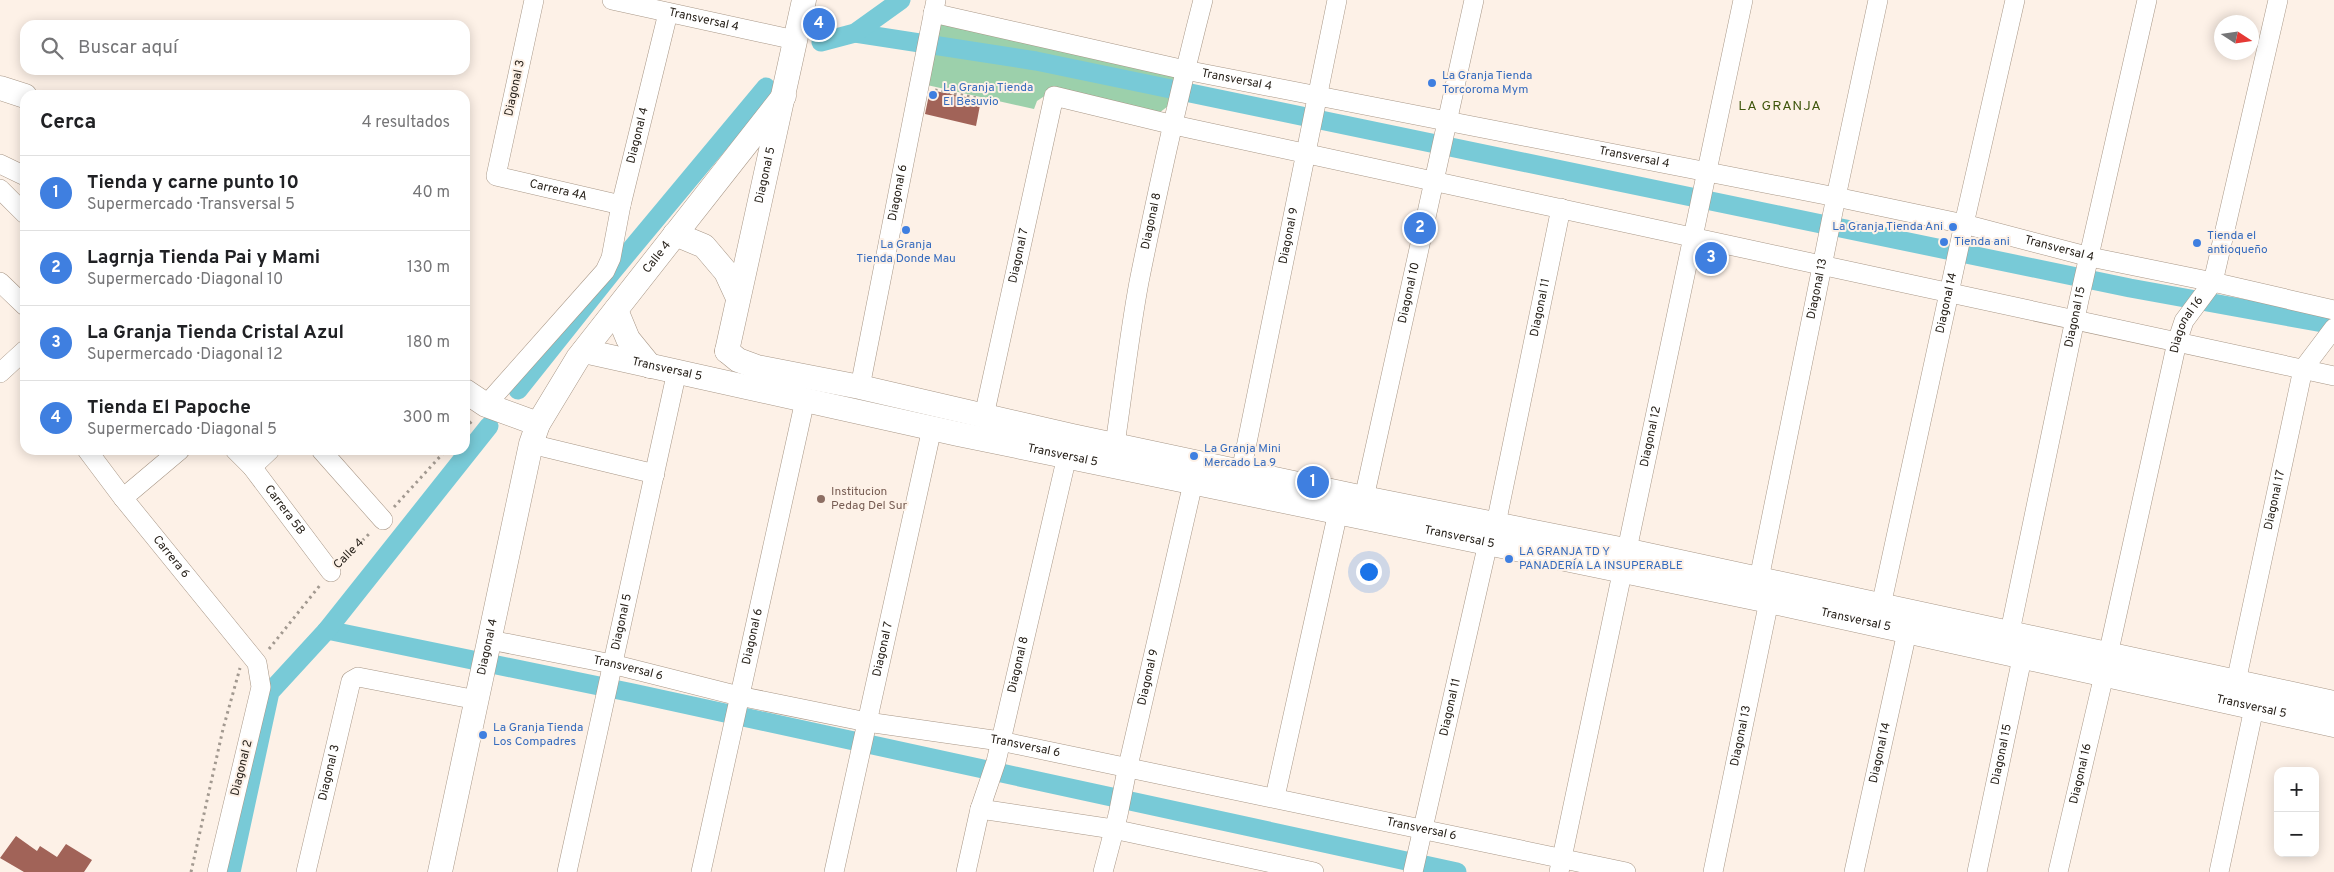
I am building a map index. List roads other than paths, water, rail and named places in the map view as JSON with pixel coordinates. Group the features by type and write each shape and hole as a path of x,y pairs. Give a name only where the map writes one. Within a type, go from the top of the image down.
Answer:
{"street":[{"name":"Diagonal 3","path":"496,176 534,0"},
{"name":"Transversal 4","path":"612,0 668,13 793,49"},
{"name":"Diagonal 5","path":"727,351 804,0"},
{"name":"Diagonal 8","path":"1115,444 1139,284 1183,76 1203,0"},
{"name":"Diagonal 9","path":"1240,472 1337,0"},
{"name":"Diagonal 10","path":"1364,498 1474,0"},
{"name":"Diagonal 12","path":"1560,867 1623,561 1695,233 1743,0"},
{"name":"Diagonal 13","path":"1759,579 1826,244 1878,0"},
{"name":"Diagonal 14","path":"1881,606 1962,229 2015,0"},
{"name":"Diagonal 15","path":"1977,872 2075,320 2147,0"},
{"name":"Diagonal 16","path":"2058,872 2177,342 2184,321 2210,287 2278,0"},
{"name":"Transversal 4","path":"935,7 1183,76 1317,100 1706,178 1835,201 1962,229 2088,264 2334,310"},
{"name":"Diagonal 6","path":"860,388 935,7"},
{"name":"Diagonal 4","path":"486,405 605,271 611,258 621,205 668,13"},
{"path":"0,88 20,94"},
{"name":"Calle 4","path":"535,434 584,351 785,90"},
{"name":"Diagonal 7","path":"984,416 1054,96 1175,119"},
{"path":"1175,119 1307,146 1561,208 1695,233 1823,265 2334,376"},
{"path":"0,164 20,174"},
{"name":"Carrera 4A","path":"496,176 621,205"},
{"path":"0,189 20,209"},
{"name":"Diagonal 11","path":"1413,872 1492,534 1561,208"},
{"path":"675,234 704,246 726,272 738,298"},
{"path":"0,282 20,301"},
{"path":"616,310 628,339 650,366"},
{"name":"Diagonal 17","path":"2236,682 2303,369 2332,332"},
{"name":"Transversal 5","path":"584,351 932,428 1193,483 1338,512 1492,534 1623,561 1769,602 1907,632 2016,645"},
{"path":"679,372 709,365 727,351"},
{"name":"Transversal 5","path":"727,351 738,360 757,367 1364,498 1492,534"},
{"path":"0,373 20,360"},
{"name":"Diagonal 5","path":"568,872 611,668 679,372"},
{"path":"470,394 535,434 655,474"},
{"name":"Diagonal 6","path":"700,872 805,400"},
{"name":"Diagonal 7","path":"834,872 932,428"},
{"name":"Diagonal 4","path":"440,872 535,434"},
{"name":"Carrera 6","path":"91,455 123,498 257,663"},
{"path":"123,498 174,455"},
{"name":"Carrera 5B","path":"240,455 252,467 331,572"},
{"path":"252,467 265,455"},
{"path":"325,455 383,520"},
{"name":"Diagonal 8","path":"966,872 980,809 996,762 1067,456"},
{"name":"Diagonal 9","path":"1103,872 1193,483"},
{"path":"1275,797 1338,512"},
{"name":"Transversal 5","path":"1623,561 1759,579 1881,606 2016,645 2106,665 2254,708 2334,725"},
{"name":"Diagonal 13","path":"1713,872 1769,602"},
{"name":"Diagonal 14","path":"1854,872 1907,632"},
{"name":"Transversal 6","path":"487,654 611,668 738,703 866,726 1000,740 1127,770 1275,797 1422,828 1560,867 1626,872"},
{"name":"Diagonal 2","path":"217,872 261,687 257,663"},
{"name":"Transversal 5","path":"2106,665 2236,682 2334,703"},
{"name":"Diagonal 3","path":"306,872 351,680 358,677 477,700"},
{"path":"2219,872 2254,708"},
{"path":"980,809 1116,822 1314,872"}],"waterway":[{"path":"821,42 855,33 901,0"},
{"path":"855,33 1036,61 2130,288 2334,325"},
{"path":"518,390 612,272 766,87"},
{"path":"470,450 489,426"},
{"path":"231,872 270,692 327,630 466,455"},
{"path":"327,630 633,693 1457,872"}],"place":[{"name":"Tienda El Papoche","path":"819,24"},
{"name":"La Granja Tienda Torcoroma Mym","path":"1432,83"},
{"name":"La Granja Tienda El Besuvio","path":"933,95"},
{"name":"La Granja Tienda Ani","path":"1953,227"},
{"name":"Lagrnja Tienda Pai y Mami","path":"1420,228"},
{"name":"La Granja Tienda Donde Mau","path":"906,230"},
{"name":"Tienda ani","path":"1944,242"},
{"name":"Tienda el antioqueño","path":"2197,243"},
{"name":"La Granja Tienda Cristal Azul","path":"1711,258"},
{"name":"La Granja Mini Mercado La 9","path":"1194,456"},
{"name":"Tienda y carne punto 10","path":"1313,482"},
{"name":"Institucion Pedag Del Sur","path":"821,499"},
{"name":"LA GRANJA TD Y PANADERÍA LA INSUPERABLE","path":"1509,559"},
{"name":"La Granja Tienda Los Compadres","path":"483,735"}],"district":[{"name":"LA GRANJA","path":"1780,106"}]}
